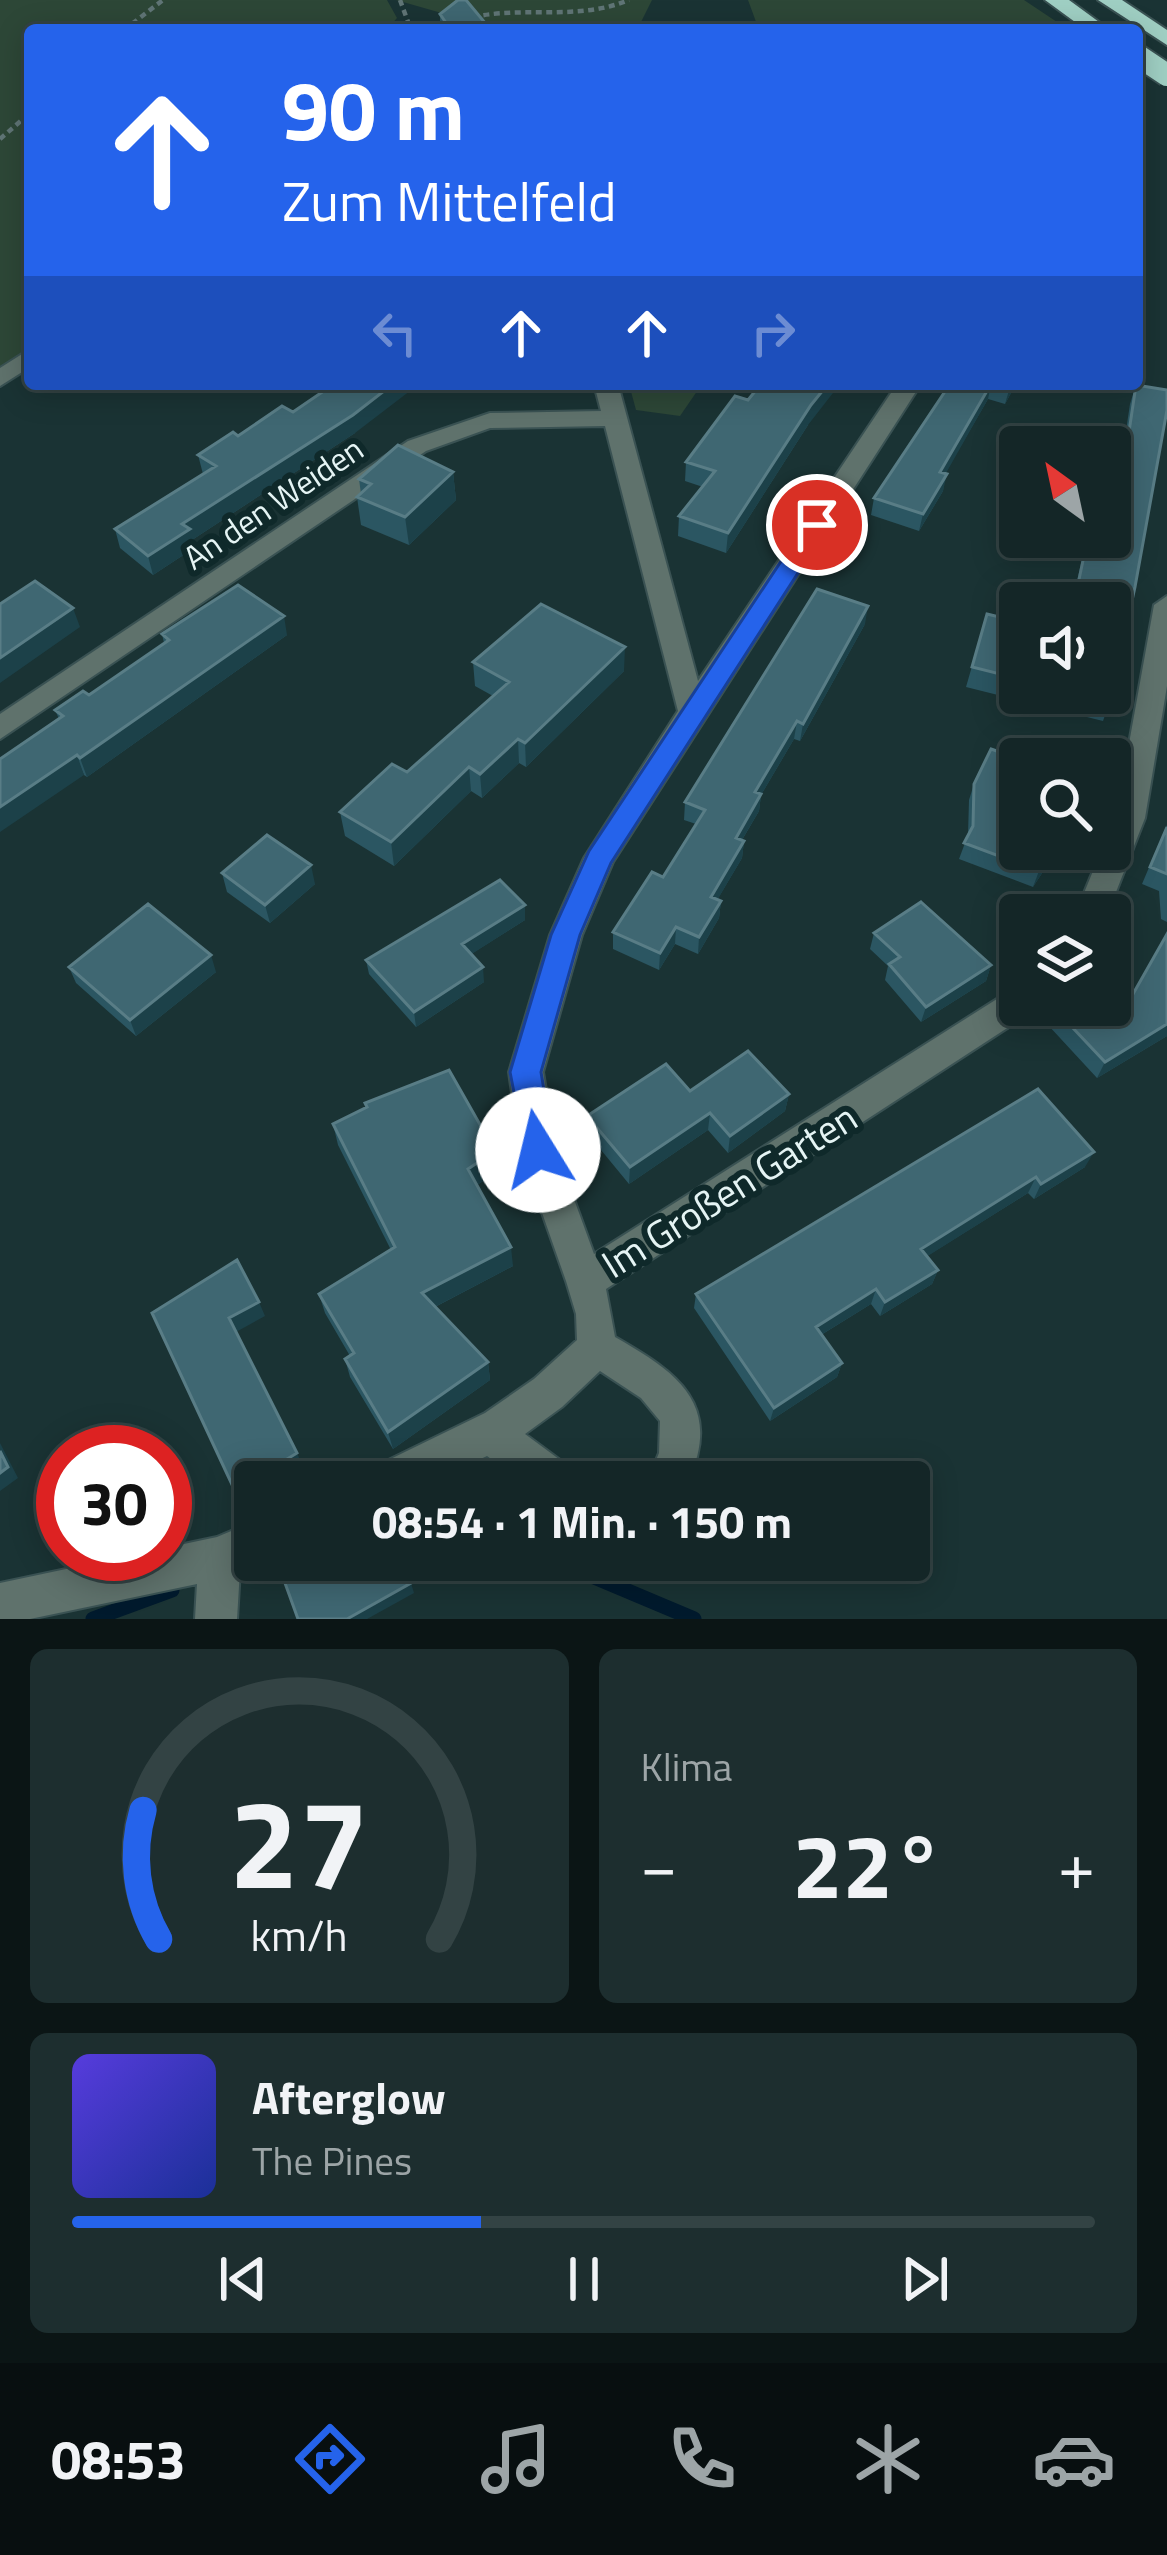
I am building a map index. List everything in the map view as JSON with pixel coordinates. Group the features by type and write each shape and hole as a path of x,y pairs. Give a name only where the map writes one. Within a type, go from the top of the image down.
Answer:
{"highway":[{"path":"1054,0 1091,24"},
{"path":"1108,0 1167,39"}],"street":[{"path":"0,379 24,361"},
{"path":"607,390 692,712"},
{"path":"585,1281 538,1150 526,1072 566,935 599,858 905,390"},
{"name":"An den Weiden","path":"0,728 417,446 460,424 517,416 613,419"},
{"path":"1099,894 1130,818 1167,605"},
{"name":"Im Großen Garten","path":"596,1347 596,1314 585,1281 656,1240 999,1016"},
{"path":"432,1461 491,1434 560,1389 596,1347 659,1384 677,1405 679,1461"},
{"path":"491,1434 528,1461"},
{"path":"0,1604 234,1551"},
{"path":"216,1619 234,1560"}],"path":[{"path":"132,24 163,0"},
{"path":"451,24 499,10 581,16 629,0"},
{"path":"0,139 24,118"}],"green space":[{"path":"0,0 387,0 397,18 392,24 24,24 24,351 0,369"},
{"path":"396,0 652,0 640,24 480,24"},
{"path":"748,0 1024,0 1060,24 757,24"},
{"path":"631,390 698,390 680,416 636,410"}],"building":[{"path":"458,0 466,0 486,24 447,24 440,14"},
{"path":"1143,386 1167,390 1131,605 1131,582 1078,582 1084,558 1131,558 1130,426 1135,390"},
{"path":"325,390 385,390 182,524 190,529 148,556 115,529 216,466 198,455 233,432 238,436 282,406 293,412"},
{"path":"756,390 823,390 728,533 679,516 715,471 686,462 735,396 748,400"},
{"path":"946,390 988,390 940,472 947,474 923,514 874,498"},
{"path":"398,445 453,472 405,517 357,497 371,484 359,479"},
{"path":"35,581 73,608 0,658 0,604"},
{"path":"238,585 284,616 80,758 77,755 0,807 0,759 63,716 55,710 83,691 89,695 169,640 162,634"},
{"path":"817,589 868,606 803,724 797,721 755,792 761,794 736,838 744,841 711,897 721,901 699,937 676,927 660,953 613,932 652,872 663,877 705,810 685,802"},
{"path":"541,604 625,647 525,743 518,739 480,774 469,767 391,842 340,812 392,764 407,772 509,682 473,662"},
{"path":"987,614 999,617 999,674 972,667"},
{"path":"991,749 999,752 999,856 964,843 973,826 974,784"},
{"path":"1167,827 1167,874 1150,867"},
{"path":"267,835 311,865 265,905 222,873"},
{"path":"500,880 525,905 462,944 483,967 414,1012 366,960"},
{"path":"921,902 991,965 926,1007 889,964 900,957 874,933"},
{"path":"148,904 211,955 130,1020 69,967"},
{"path":"1167,934 1167,1024 1105,1062 1071,1026 1131,1026 1133,994"},
{"path":"748,1051 789,1094 730,1136 710,1113 630,1167 587,1116 666,1064 690,1091"},
{"path":"449,1070 495,1151 468,1169 511,1247 422,1293 488,1362 388,1432 345,1359 354,1353 319,1294 395,1247 333,1124 367,1107 365,1103"},
{"path":"1038,1089 1094,1152 1041,1184 1036,1177 921,1249 938,1270 885,1302 876,1289 816,1327 842,1363 774,1408 696,1294"},
{"path":"237,1260 259,1302 229,1318 297,1453 284,1461 234,1461 234,1489 152,1313"},
{"path":"284,1581 411,1583 347,1619 298,1619"}],"waterway":[{"path":"604,1581 694,1619"},
{"path":"93,1619 172,1590"}],"route":[{"path":"538,1150 526,1072 566,935 599,858 817,525"}]}
